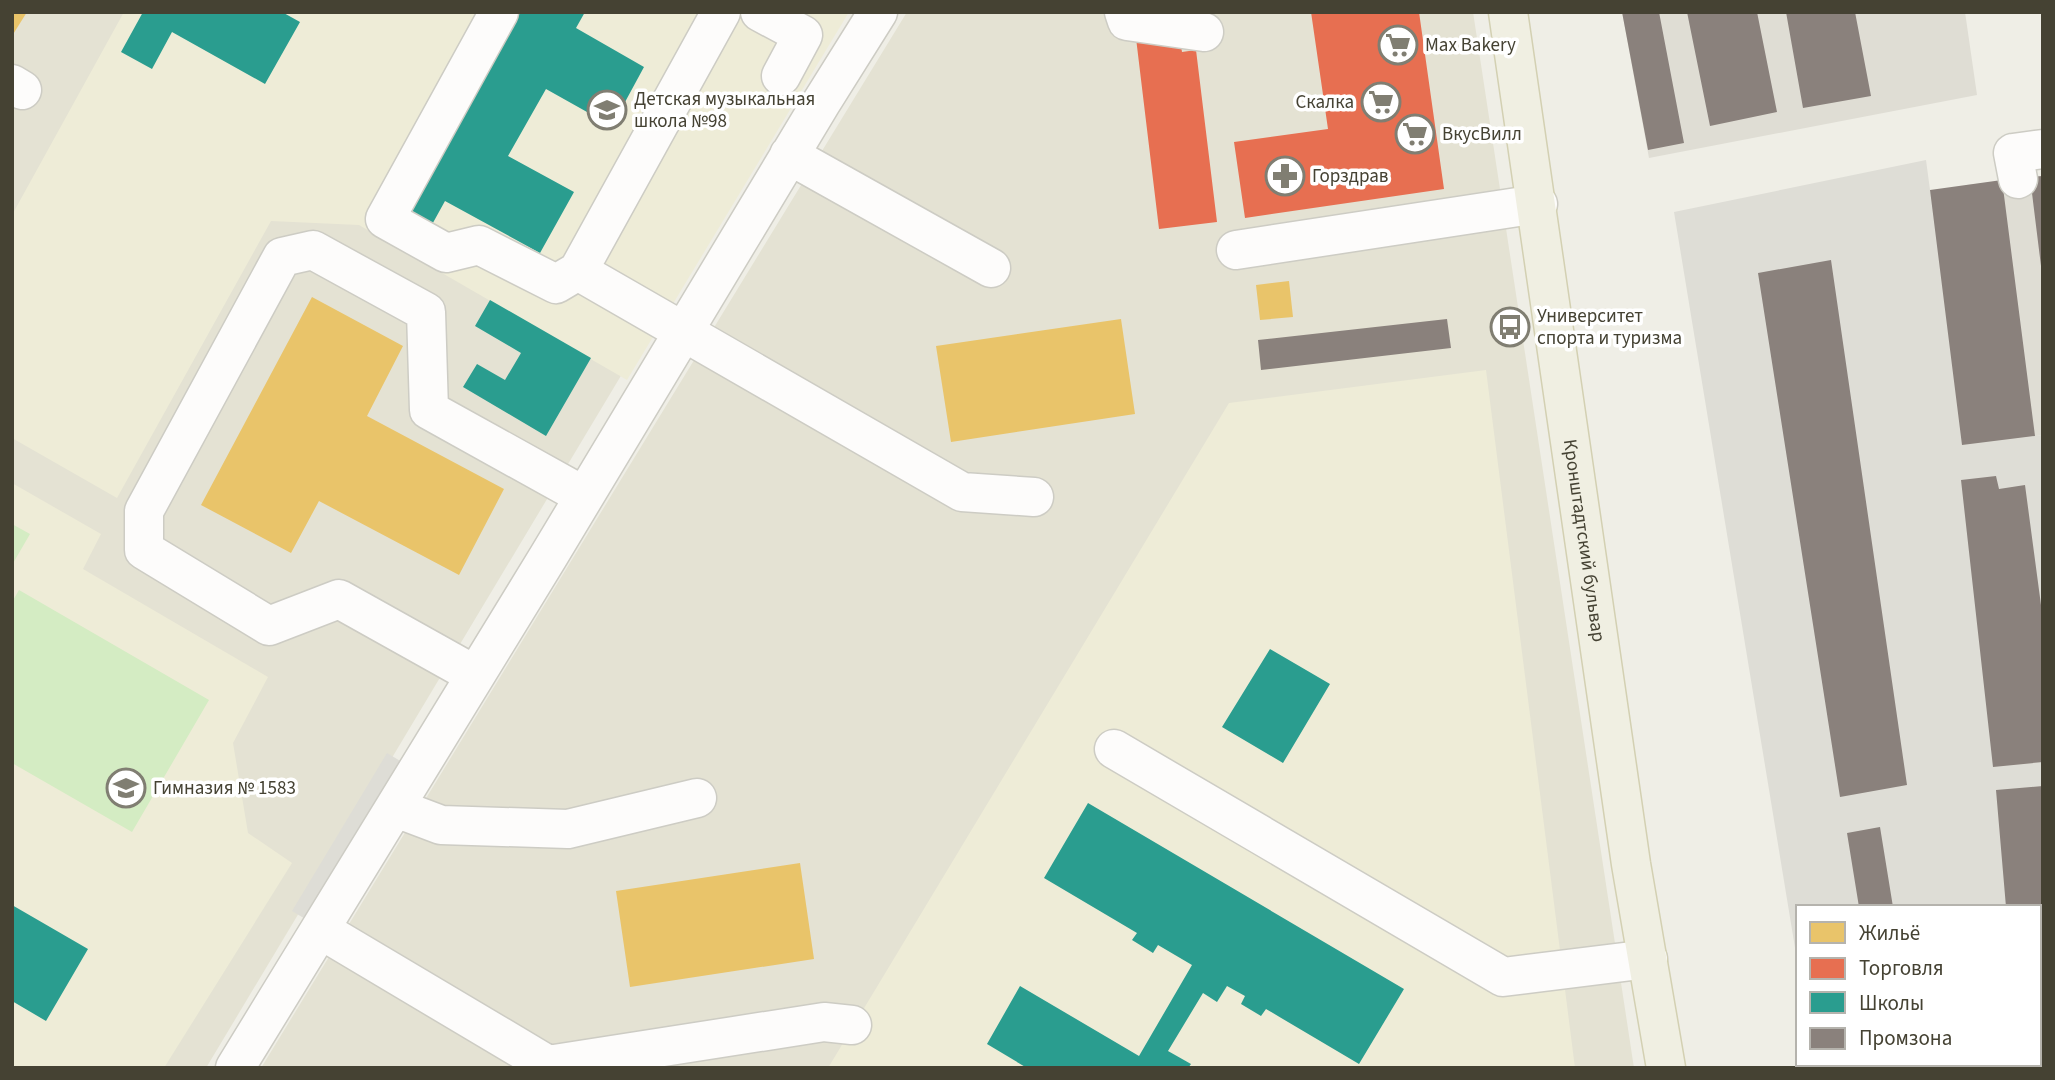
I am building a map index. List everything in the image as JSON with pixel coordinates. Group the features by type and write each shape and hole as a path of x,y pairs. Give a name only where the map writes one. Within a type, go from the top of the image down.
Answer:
{"main road":[{"name":"Кронштадтский бульвар","path":"1508,12 1538,204 1631,864 1666,1068"}],"street":[{"path":"499,12 385,219 446,253 479,245 556,284 578,271 721,12"},
{"path":"760,12 803,35 780,75"},
{"path":"235,1068 878,12"},
{"path":"1125,12 1127,20 1204,32"},
{"path":"2018,179 2013,153 2043,149"},
{"path":"789,155 991,268"},
{"path":"1236,250 1538,204"},
{"path":"475,675 339,599 269,626 144,550 144,511 282,257 313,250 426,312 429,410 584,496"},
{"path":"578,271 962,492 1034,497"},
{"path":"1114,750 1503,977 1648,959"},
{"path":"396,807 441,825 568,829 697,798"},
{"path":"321,930 548,1065 824,1022 852,1025"}],"shaded area":[{"path":"12,12 839,12 206,1068 12,1068"},
{"path":"124,12 849,12 627,380 359,225 271,221 117,498 12,438 12,215"},
{"path":"907,12 1473,12 1634,1068 261,1068"},
{"path":"1622,12 1965,12 1977,95 1649,158"},
{"path":"1926,160 1930,190 2002,440 2043,435 2043,1068 1814,1068 2041,1066 2041,905 1796,905 1796,954 1674,212"},
{"path":"2043,176 2043,435 2002,441 1967,185"},
{"path":"1486,370 1575,1068 828,1068 1229,403"},
{"name":"Гимназия № 1583","path":"12,483 101,534 83,569 268,677 233,743 248,833 292,863 164,1068 12,1068"},
{"path":"387,753 407,765 312,923 292,911"}],"green space":[{"path":"12,524 30,534 12,565"},
{"path":"19,590 209,700 132,832 12,763 12,602"}],"building: Жильё":[{"path":"12,12 27,12 12,36"},
{"path":"1289,281 1293,317 1260,320 1256,285"},
{"path":"312,297 403,346 367,416 504,489 459,575 319,501 291,553 201,505"},
{"path":"1121,319 1135,414 951,442 936,346"},
{"path":"800,863 814,959 630,987 616,891"}],"building: Торговля":[{"path":"1311,12 1419,12 1444,189 1245,218 1234,142 1328,129"},
{"path":"1179,33 1182,52 1196,50 1217,222 1159,229 1136,38"}],"building: Школы":[{"path":"143,12 282,12 300,22 265,84 172,32 152,69 121,52"},
{"path":"510,12 585,12 576,28 644,67 612,126 546,89 508,156 574,192 540,253 445,201 429,230 399,214"},
{"path":"490,300 591,358 546,436 463,387 477,364 505,380 521,353 475,326"},
{"path":"1270,649 1330,684 1283,763 1222,727"},
{"path":"1088,803 1404,989 1359,1064 1266,1009 1261,1016 1241,1004 1245,996 1227,986 1217,1002 1203,993 1168,1051 1191,1064 1188,1068 1027,1068 987,1044 1020,986 1139,1056 1192,965 1158,945 1153,953 1132,940 1137,933 1044,878"},
{"path":"12,905 88,949 46,1021 12,1001"}],"building: Промзона":[{"path":"1622,12 1659,12 1684,143 1648,150"},
{"path":"1687,12 1757,12 1777,112 1710,126"},
{"path":"1786,12 1855,12 1871,96 1803,108"},
{"path":"2043,176 2043,266 2041,266 2030,177"},
{"path":"2002,180 2035,436 1962,445 1930,190"},
{"path":"1831,260 1907,785 1840,797 1758,273"},
{"path":"1447,319 1451,348 1261,370 1258,340"},
{"path":"1996,476 1999,489 2025,485 2043,620 2043,762 1993,767 1961,480"},
{"path":"2043,786 2043,1051 2041,905 2006,905 1996,790"},
{"path":"1880,827 1893,905 1859,905 1847,833"}],"place":[{"name":"Max Bakery","path":"1398,45"},
{"name":"Скалка","path":"1381,102"},
{"name":"Детская музыкальная школа №98","path":"607,110"},
{"name":"ВкусВилл","path":"1415,134"},
{"name":"Горздрав","path":"1285,176"},
{"name":"Университет спорта и туризма","path":"1510,327"},
{"name":"Гимназия № 1583","path":"126,788"}]}
